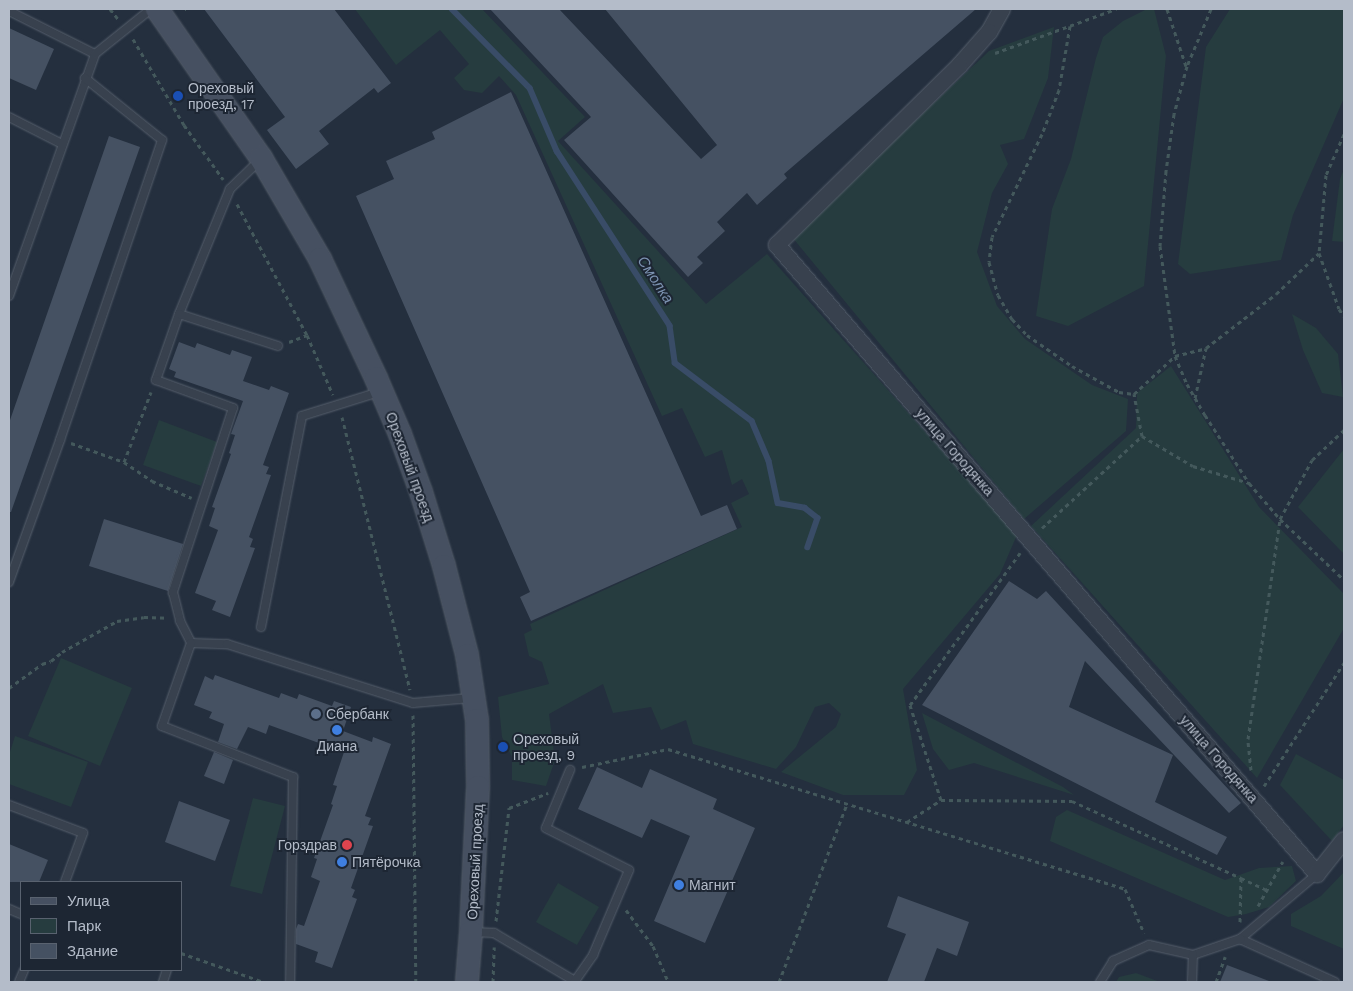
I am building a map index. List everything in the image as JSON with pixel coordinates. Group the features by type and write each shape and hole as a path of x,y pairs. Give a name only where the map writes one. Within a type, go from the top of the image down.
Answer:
{"street":[{"name":"Ореховый проезд","path":"157,9 261,158 320,259 400,434 444,566 467,655 477,720 478,788 472,932 467,982"},
{"name":"улица Городянка","path":"1002,9 989,32 959,66 777,245 1317,874"},
{"path":"1317,874 1344,840"}],"lane":[{"path":"9,296 95,54 125,27 151,9"},
{"path":"9,10 95,54"},
{"path":"9,582 60,440 162,140 86,78"},
{"path":"9,117 62,144"},
{"path":"261,158 230,189 179,314 156,380 233,408 173,592 180,622 191,643 162,726 293,777 290,982"},
{"path":"179,314 278,346"},
{"path":"261,627 302,416 381,391"},
{"path":"191,643 227,644 413,703 474,698"},
{"path":"472,932 494,933 575,982 593,954 629,870 546,828 570,770"},
{"path":"9,805 83,833 65,881"},
{"path":"1100,982 1113,961 1149,945 1194,955 1240,939 1317,874"},
{"path":"1240,939 1335,982"},
{"path":"1192,982 1194,955"}],"path":[{"path":"110,9 125,27 184,125 230,189 307,335 338,405 413,703 416,982"},
{"path":"959,66 1116,9"},
{"path":"1167,9 1187,66"},
{"path":"1211,9 1187,66 1174,114 1166,171 1160,246 1175,356 1195,398 1249,483 1280,519 1344,580"},
{"path":"1070,26 1059,90 1042,134 992,237 989,262 998,296 1012,320 1027,335 1072,366 1118,392 1134,394 1175,356 1206,348 1276,294 1319,253"},
{"path":"1344,134 1326,175 1319,253 1339,309 1344,316"},
{"path":"278,346 307,335"},
{"path":"1195,398 1206,348"},
{"path":"124,462 156,380"},
{"path":"1134,394 1142,436 1193,466 1249,483"},
{"path":"1254,801 1248,739 1280,519 1312,460 1344,430"},
{"path":"941,800 910,705 1030,539 1142,436"},
{"path":"60,440 124,462 152,481 203,503"},
{"path":"9,688 42,664 51,662 62,652 117,621 144,617 180,622"},
{"path":"1254,801 1344,663"},
{"path":"570,770 668,749 1125,889 1149,945"},
{"path":"494,982 494,933 509,808 527,800 534,800 546,793 561,792"},
{"path":"906,822 941,800 1072,801 1267,890"},
{"path":"779,982 847,804"},
{"path":"1240,939 1292,845"},
{"path":"1240,939 1241,878"},
{"path":"618,899 653,946 668,982"},
{"path":"1216,982 1231,942"},
{"path":"182,953 264,982"}],"green space":[{"path":"355,9 482,9 585,117 558,141 706,304 767,254 1017,535 1000,574 903,689 917,770 904,795 843,795 781,772 836,727 841,714 829,703 815,707 796,747 776,769 693,744 686,720 661,730 651,707 613,713 603,684 549,714 555,760 546,786 512,780 512,757 502,737 498,697 549,684 542,662 529,656 524,634 532,630 530,624 742,527 731,503 749,494 742,479 732,485 722,450 705,457 682,408 662,416 516,95 499,76 482,93 464,90 454,78 469,64 440,30 396,65"},
{"path":"1147,9 1154,9 1166,56 1144,286 1068,326 1036,316 1052,209 1071,159 1103,37 1123,21"},
{"path":"1230,9 1344,9 1344,98 1293,215 1281,260 1190,274 1178,264 1206,47"},
{"path":"1054,27 1048,78 1024,139 1000,145 1008,164 992,193 977,252 997,306 1025,339 1092,385 1128,399 1126,431 1024,519 792,237 989,51"},
{"path":"1344,169 1344,242 1332,241 1340,179"},
{"path":"1292,314 1316,328 1338,354 1343,397 1322,393 1303,350"},
{"path":"1171,366 1259,507 1344,594 1344,628 1257,778 1031,526 1136,428 1137,393"},
{"path":"159,420 217,442 201,486 143,465"},
{"path":"1344,449 1344,554 1298,507"},
{"path":"61,658 132,688 100,766 28,736"},
{"path":"922,713 1063,787 1074,795 974,763 949,770 933,749"},
{"path":"15,736 88,762 71,807 9,784 9,755"},
{"path":"1296,754 1344,780 1344,825 1332,841 1280,785"},
{"path":"253,798 285,806 262,894 230,886"},
{"path":"1067,810 1225,880 1259,868 1292,866 1296,881 1269,907 1228,917 1050,841 1056,817"},
{"path":"1344,872 1344,949 1291,926 1291,914 1321,896"},
{"path":"558,883 599,907 577,945 536,922"},
{"path":"1136,973 1160,982 1116,982 1119,977"}],"building":[{"path":"204,9 334,9 391,83 378,93 374,88 319,131 329,144 296,169 267,130 285,117"},
{"path":"490,9 559,9 701,159 717,145 605,9 976,9 784,174 787,178 757,205 747,193 717,222 725,231 697,257 703,263 688,277 564,140 591,117"},
{"path":"9,28 54,49 36,90 9,78"},
{"path":"511,92 701,516 727,505 737,529 531,621 520,597 530,592 356,196 394,179 386,161 435,139 432,132"},
{"path":"109,136 140,147 11,512 9,512 9,423"},
{"path":"179,342 195,348 197,343 230,355 232,350 252,357 243,381 269,390 271,386 289,393 263,465 269,467 266,474 271,475 249,537 253,539 250,547 255,548 230,617 212,610 216,601 195,593 218,530 209,526 215,508 212,507 231,454 229,453 235,435 231,434 243,401 174,377 176,372 169,369"},
{"path":"104,519 183,544 168,591 89,566"},
{"path":"1009,581 1037,599 1046,591 1241,803 1229,813 1085,661 1069,707 1173,755 1155,802 1227,837 1217,855 922,705"},
{"path":"215,675 279,698 281,693 297,699 299,694 332,706 334,701 351,707 343,731 372,742 373,737 391,744 365,816 371,818 368,825 373,826 351,888 355,890 352,897 357,899 332,968 315,962 318,952 296,944 296,929 298,924 304,926 320,881 311,877 317,859 314,858 333,805 331,804 337,786 333,785 344,752 269,725 266,734 248,727 237,749 218,742 224,724 209,718 212,712 194,705 205,676 213,680"},
{"path":"214,752 233,760 224,784 204,776"},
{"path":"597,767 642,788 650,769 717,799 713,809 755,828 705,943 654,921 690,836 651,819 642,838 578,809"},
{"path":"179,801 230,820 215,861 165,842"},
{"path":"9,844 48,860 39,881 9,882"},
{"path":"898,896 969,922 957,956 937,948 924,982 887,982 906,934 887,927"},
{"path":"1227,965 1269,981 1269,982 1220,982"}],"waterway":[{"name":"Смолка","path":"452,9 530,88 557,151 670,326 675,363 752,421 769,461 778,503 805,508 818,518 808,547"}],"place":[{"name":"Ореховый проезд, 17","path":"178,96"},
{"name":"Сбербанк","path":"316,714"},
{"name":"Диана","path":"337,730"},
{"name":"Ореховый проезд, 9","path":"503,747"},
{"name":"Горздрав","path":"347,845"},
{"name":"Пятёрочка","path":"342,862"},
{"name":"Магнит","path":"679,885"}]}
